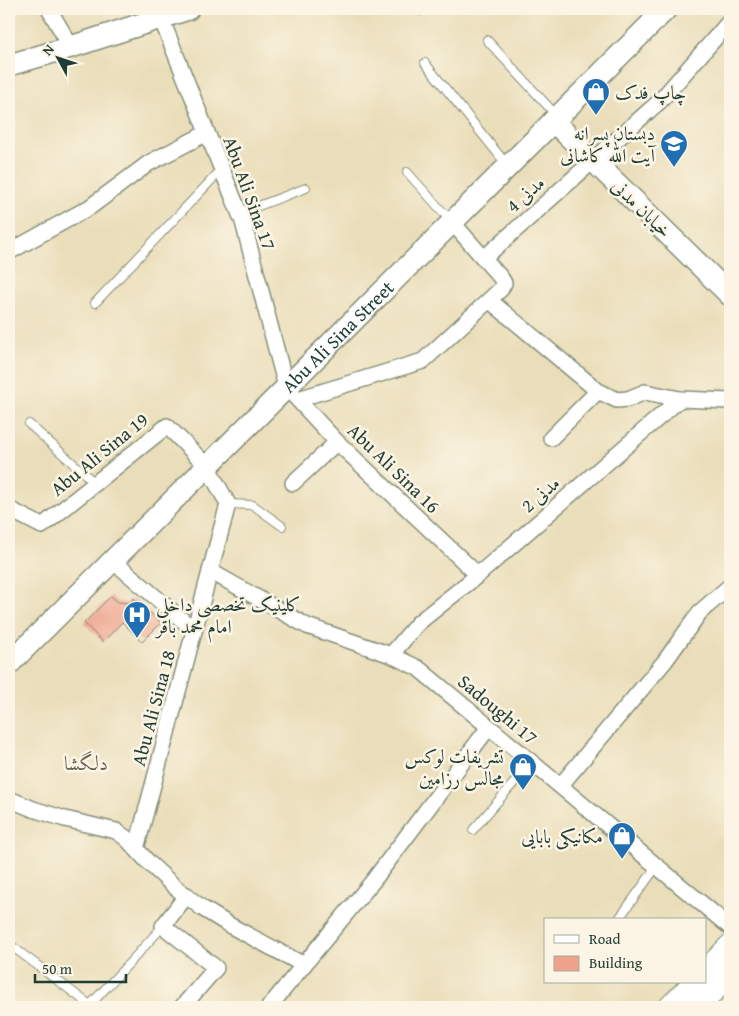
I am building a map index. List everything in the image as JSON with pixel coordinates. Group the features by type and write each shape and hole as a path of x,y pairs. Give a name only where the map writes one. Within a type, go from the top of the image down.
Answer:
{"main road":[{"path":"9,65 188,9"},
{"name":"Abu Ali Sina Street","path":"9,664 207,466 292,393 452,222 555,119 654,13"},
{"name":"خیابان مدنی","path":"555,119 593,161 730,295"},
{"path":"706,972 730,947"},
{"path":"696,1007 730,973"},
{"path":"671,1007 694,984"}],"street":[{"path":"49,9 71,47"},
{"name":"Abu Ali Sina 17","path":"161,18 240,213 292,393"},
{"name":"مدنی 4","path":"484,258 660,101 730,21"},
{"path":"9,252 90,207 149,163 207,133"},
{"path":"292,393 423,361 501,289 504,283 452,222"},
{"path":"489,300 598,391 617,400 628,399 645,392 680,399 730,401"},
{"path":"551,438 598,391"},
{"name":"Abu Ali Sina 16","path":"292,393 337,442 478,574"},
{"name":"مدنی 2","path":"390,655 418,624 680,399"},
{"name":"Abu Ali Sina 19","path":"9,509 42,526 166,426 207,466"},
{"path":"293,483 337,442"},
{"path":"207,466 228,504"},
{"name":"Abu Ali Sina 18","path":"136,848 228,504"},
{"path":"112,560 194,630"},
{"name":"Sadoughi 17","path":"210,571 307,626 390,655 418,668 730,927"},
{"path":"560,786 665,661 700,612 730,586"},
{"path":"269,1007 372,881 489,728"},
{"path":"9,799 57,816 116,831 126,838 150,864 186,896 232,926 304,965"},
{"path":"182,1007 216,968 162,926 186,896"}],"lane":[{"path":"487,40 555,119"},
{"path":"425,63 508,166"},
{"path":"95,303 222,169"},
{"path":"407,172 452,222"},
{"path":"240,213 306,188"},
{"path":"29,424 95,484"},
{"path":"228,504 253,505 282,526"},
{"path":"473,830 531,762"},
{"path":"619,918 657,866"},
{"path":"9,944 90,1005 162,926"}],"building":[{"path":"111,596 118,602 129,603 134,598 161,623 142,642 122,622 103,642 84,623"}],"place":[{"name":"چاپ فدک","path":"596,116"},
{"name":"دبستان پسرانه آیت الله کاشانی","path":"674,168"},
{"name":"کلینیک تخصصی داخلی امام محمد باقر","path":"137,639"},
{"name":"تشریفات لوکس مجالس رزامین","path":"523,791"},
{"name":"مکانیکی بابایی","path":"622,860"}],"district":[{"name":"دلگشا","path":"86,763"}]}
